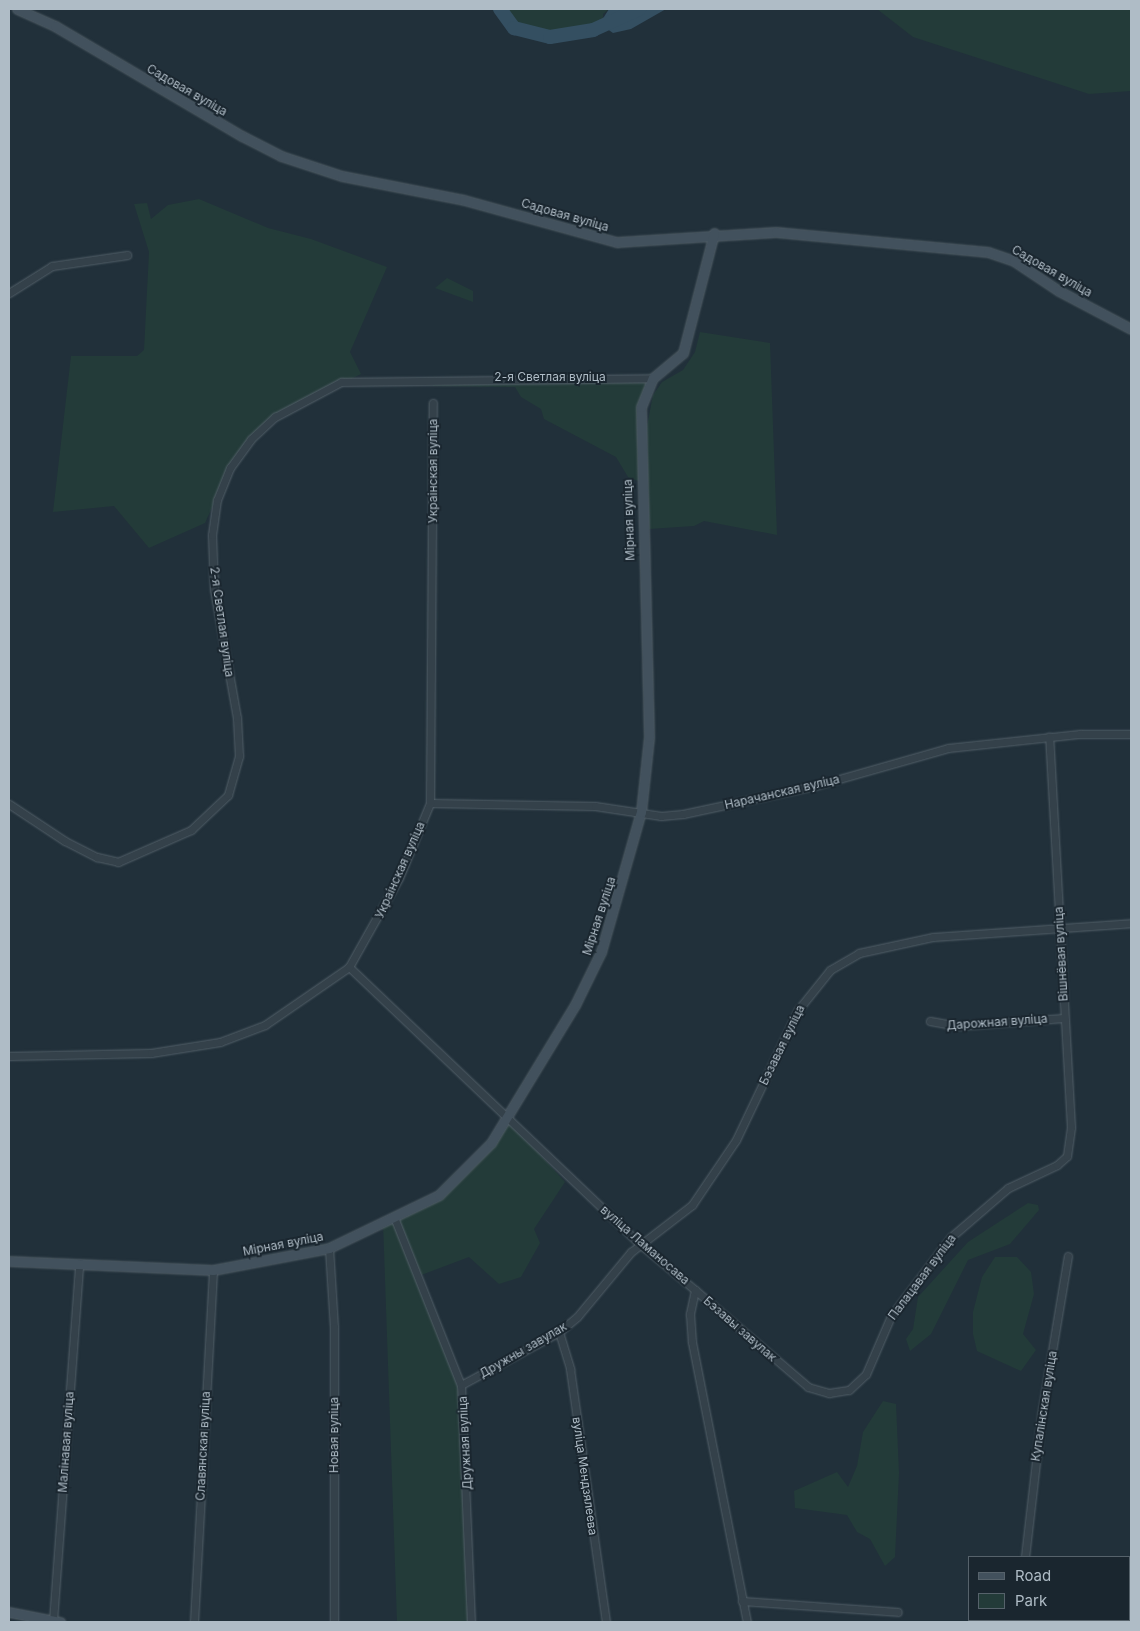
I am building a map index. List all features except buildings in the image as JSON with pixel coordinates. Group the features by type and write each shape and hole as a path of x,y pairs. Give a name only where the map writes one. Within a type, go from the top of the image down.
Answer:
{"street":[{"name":"Садовая вуліца","path":"16,9 55,26 242,136 310,168 464,200 617,242 714,233 776,232 988,252 1014,261 1059,291 1131,330"},
{"name":"Мірная вуліца","path":"9,1261 213,1270 329,1248 439,1195 492,1143 576,1005 601,952 641,812 649,737 640,427 644,395 653,378 683,353 714,233"},
{"path":"9,293 52,266 128,255"},
{"name":"2-я Светлая вуліца","path":"9,804 65,841 97,857 118,862 191,830 228,795 239,756 237,718 214,590 212,535 217,500 230,468 251,438 275,417 341,382 653,378"},
{"name":"Украінская вуліца","path":"9,1056 151,1053 220,1042 276,1018 349,967 399,878 430,803 432,403"},
{"name":"Нарачанская вуліца","path":"430,803 595,806 641,812 683,814 809,787 948,748 1049,737 1131,734"},
{"name":"Вішнёвая вуліца","path":"1049,737 1071,1139 1067,1156 1057,1165"},
{"name":"Бэзавая вуліца","path":"640,1244 679,1216 715,1175 746,1122 798,1010 830,970 859,953 901,943 1059,925 1131,923"},
{"name":"вуліца Ламаносава","path":"349,967 640,1244 695,1290 690,1314 692,1342 747,1622"},
{"name":"Дарожная вуліца","path":"930,1021 957,1026 1064,1018"},
{"name":"Палацавая вуліца","path":"785,1368 818,1391 850,1390 866,1374 891,1316 951,1237 1008,1188 1057,1165"},
{"name":"Дружная вуліца","path":"394,1217 461,1385 471,1622"},
{"name":"Дружны завулак","path":"461,1385 559,1332 640,1244"},
{"name":"Новая вуліца","path":"329,1248 334,1327 334,1622"},
{"name":"Купалінская вуліца","path":"1025,1556 1042,1411 1068,1256"},
{"name":"Малінавая вуліца","path":"56,1622 79,1263"},
{"name":"Славянская вуліца","path":"194,1622 213,1270"},
{"name":"Бэзавы завулак","path":"695,1290 785,1368"},
{"name":"вуліца Мендзялеева","path":"559,1332 570,1369 606,1622"},
{"path":"742,1601 898,1612"},
{"path":"9,1612 56,1622"}],"green space":[{"path":"500,9 609,9 603,14 603,26 550,37 514,28"},
{"path":"877,9 1131,9 1131,91 1089,94 913,37"},
{"path":"199,199 268,228 311,239 387,267 350,352 361,374 275,417 230,468 205,523 149,548 114,506 53,512 71,356 137,356 144,350 149,252 134,204 147,203 151,219 168,205"},
{"path":"447,278 473,291 473,302 435,288"},
{"path":"700,332 770,343 777,535 704,521 694,526 649,529 647,426 653,395 662,382 683,370 695,352"},
{"path":"433,378 653,378 644,395 641,482 628,477 616,457 544,419 541,409 521,397 515,387 433,386"},
{"path":"507,1118 565,1182 534,1229 540,1243 521,1277 499,1284 469,1257 416,1277 458,1373 471,1622 397,1622 383,1222 439,1195 491,1143"},
{"path":"1028,1203 1038,1205 1039,1210 1010,1244 968,1260 931,1334 910,1351 906,1339 913,1329 918,1297 968,1242"},
{"path":"995,1257 1017,1257 1031,1272 1034,1294 1023,1334 1036,1350 1021,1371 977,1351 973,1334 973,1312 982,1277"},
{"path":"883,1401 896,1404 899,1473 895,1557 885,1566 870,1539 857,1532 847,1515 795,1508 794,1491 837,1472 848,1487 857,1466 863,1432"}],"water":[{"path":"609,9 666,9 631,29 613,33 603,26 602,20"}],"waterway":[{"path":"500,9 514,28 550,37 593,30 639,9"}]}
